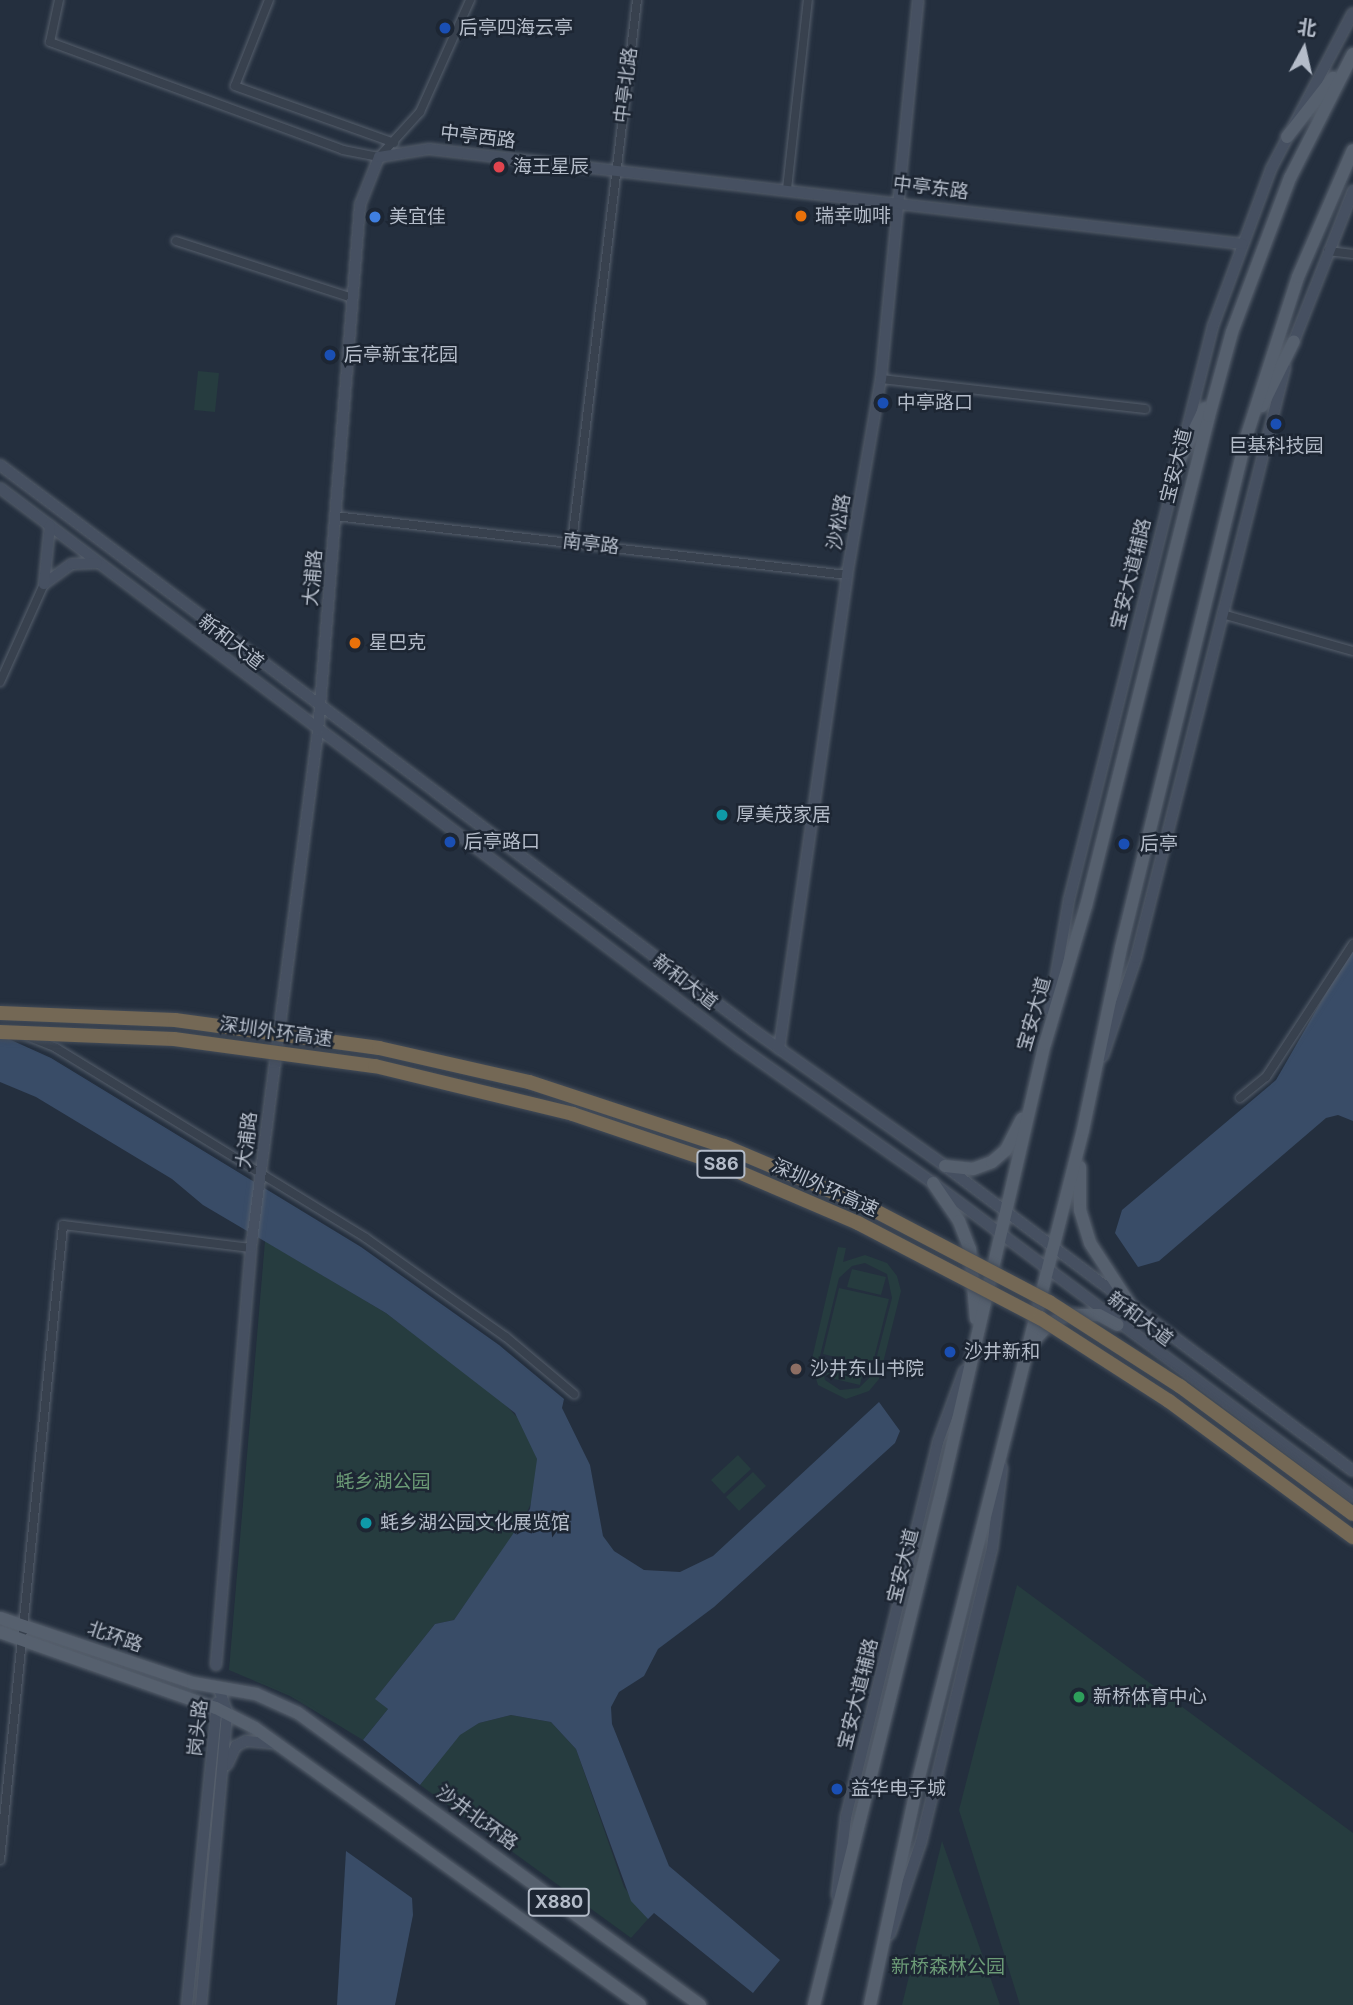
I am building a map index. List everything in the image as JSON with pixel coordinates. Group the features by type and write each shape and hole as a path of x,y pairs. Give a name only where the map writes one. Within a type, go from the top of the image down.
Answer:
{"highway":[{"name":"深圳外环高速","path":"0,1013 175,1020 379,1048 529,1082 724,1146 866,1206 1049,1302 1180,1386 1353,1514"},
{"name":"深圳外环高速","path":"0,1029 174,1039 375,1066 549,1107 718,1163 905,1245 1040,1318 1170,1401 1353,1537"}],"main road":[{"name":"沙松路","path":"779,1049 847,575 881,379 918,0"},
{"name":"宝安大道辅路","path":"1045,1044 1069,900 1174,471 1210,337 1242,244 1287,137 1353,13"},
{"path":"1287,137 1353,54"},
{"name":"宝安大道","path":"814,2005 1045,1044 1086,906 1220,376 1290,178 1353,54"},
{"name":"中亭西路","path":"379,157 429,149 614,170"},
{"path":"871,2003 917,1784 1095,1082 1121,948 1246,438 1298,277 1353,149"},
{"name":"大浦路","path":"251,1248 318,731 360,205 379,157"},
{"name":"中亭东路","path":"614,170 897,201 1242,244"},
{"path":"1095,1082 1136,958 1263,443 1294,341 1353,191"},
{"path":"1246,438 1294,341"},
{"path":"1174,471 1220,376"},
{"name":"新和大道","path":"0,465 779,1049 945,1166 1133,1310 1353,1471"},
{"name":"新和大道","path":"0,488 318,731 740,1047 933,1183 1118,1325 1353,1497"},
{"path":"44,584 50,525"},
{"path":"44,584 72,564 99,563"},
{"path":"945,1166 974,1169 999,1157 1012,1142 1034,1093"},
{"path":"1083,1130 1078,1195 1083,1226 1098,1260 1133,1310"},
{"path":"933,1183 956,1214 970,1249 976,1335"},
{"path":"216,1665 251,1248"},
{"path":"1029,1349 1049,1324 1068,1315 1099,1315 1118,1325"},
{"name":"北环路","path":"0,1618 219,1689"},
{"name":"北环路","path":"0,1632 222,1710"},
{"name":"岗头路","path":"201,2005 223,1778 219,1689"},
{"name":"沙井北环路","path":"219,1689 273,1700 361,1757 699,2005"},
{"name":"岗头路","path":"187,2005 222,1710"},
{"name":"X880","path":"222,1710 280,1744 640,2005"},
{"path":"223,1778 236,1746 246,1741 280,1744"},
{"path":"805,2005 820,1980"}],"street":[{"path":"60,0 50,42 344,150 379,157"},
{"path":"269,0 235,86 394,143"},
{"name":"大浦路","path":"379,157 420,112 470,0"},
{"name":"中亭北路","path":"572,542 614,170 637,0"},
{"path":"787,189 808,0"},
{"path":"176,241 352,298"},
{"path":"1328,251 1353,254"},
{"path":"881,379 1145,409"},
{"name":"南亭路","path":"335,516 847,575"},
{"path":"0,682 44,584"},
{"path":"1222,614 1353,651"},
{"path":"1240,1098 1266,1077 1353,944"},
{"path":"0,1029 56,1048 260,1180 437,1286 574,1394"},
{"path":"0,1860 19,1639 63,1225 251,1248"}],"green space":[{"path":"198,371 219,373 215,412 194,410"},
{"name":"蚝乡湖公园","path":"265,1241 386,1313 502,1401 526,1427 537,1459 536,1493 521,1524 454,1620 435,1624 376,1698 388,1709 363,1740 290,1696 229,1670"},
{"path":"838,1247 846,1248 843,1262 865,1255 887,1263 897,1276 901,1291 879,1379 869,1391 846,1399 818,1385 811,1363","holes":["865,1263 887,1274 892,1298 872,1375 859,1388 840,1390 825,1380 820,1356 839,1278 852,1266"]},
{"path":"852,1269 886,1277 881,1295 847,1287"},
{"path":"839,1288 889,1299 872,1366 823,1354"},
{"path":"830,1359 864,1367 860,1385 826,1377"},
{"path":"738,1455 751,1469 724,1494 711,1480"},
{"path":"753,1472 766,1486 739,1511 726,1497"},
{"name":"新桥体育中心","path":"1017,1585 1353,1833 1353,2005 1020,2005 959,1810"},
{"path":"511,1715 551,1722 576,1749 624,1887 648,1919 631,1938 420,1785 460,1734 479,1723"},
{"name":"新桥森林公园","path":"942,1841 1000,2005 902,2005"}],"water":[{"path":"1353,946 1353,1121 1338,1115 1326,1118 1159,1261 1138,1267 1115,1233 1122,1210 1276,1080"},
{"path":"0,1035 51,1058 361,1247 499,1345 564,1399 562,1408 590,1465 603,1536 614,1551 644,1570 680,1572 713,1556 879,1402 900,1431 895,1443 714,1607 658,1649 644,1676 619,1692 611,1707 612,1724 669,1866 780,1960 753,1993 654,1913 648,1919 631,1901 576,1749 551,1722 511,1715 479,1723 460,1735 420,1785 363,1740 388,1709 375,1699 435,1624 454,1620 530,1509 537,1459 515,1413 386,1313 203,1205 172,1179 36,1097 0,1082"},
{"path":"346,1851 412,1898 413,1915 395,2005 337,2005"}],"place":[{"name":"后亭四海云亭","path":"445,28"},
{"name":"海王星辰","path":"499,167"},
{"name":"瑞幸咖啡","path":"801,216"},
{"name":"美宜佳","path":"375,217"},
{"name":"后亭新宝花园","path":"330,355"},
{"name":"中亭路口","path":"883,403"},
{"name":"巨基科技园","path":"1276,424"},
{"name":"星巴克","path":"355,643"},
{"name":"厚美茂家居","path":"722,815"},
{"name":"后亭路口","path":"450,842"},
{"name":"后亭","path":"1124,844"},
{"name":"沙井新和","path":"950,1352"},
{"name":"沙井东山书院","path":"796,1369"},
{"name":"蚝乡湖公园文化展览馆","path":"366,1523"},
{"name":"新桥体育中心","path":"1079,1697"},
{"name":"益华电子城","path":"837,1789"}]}
